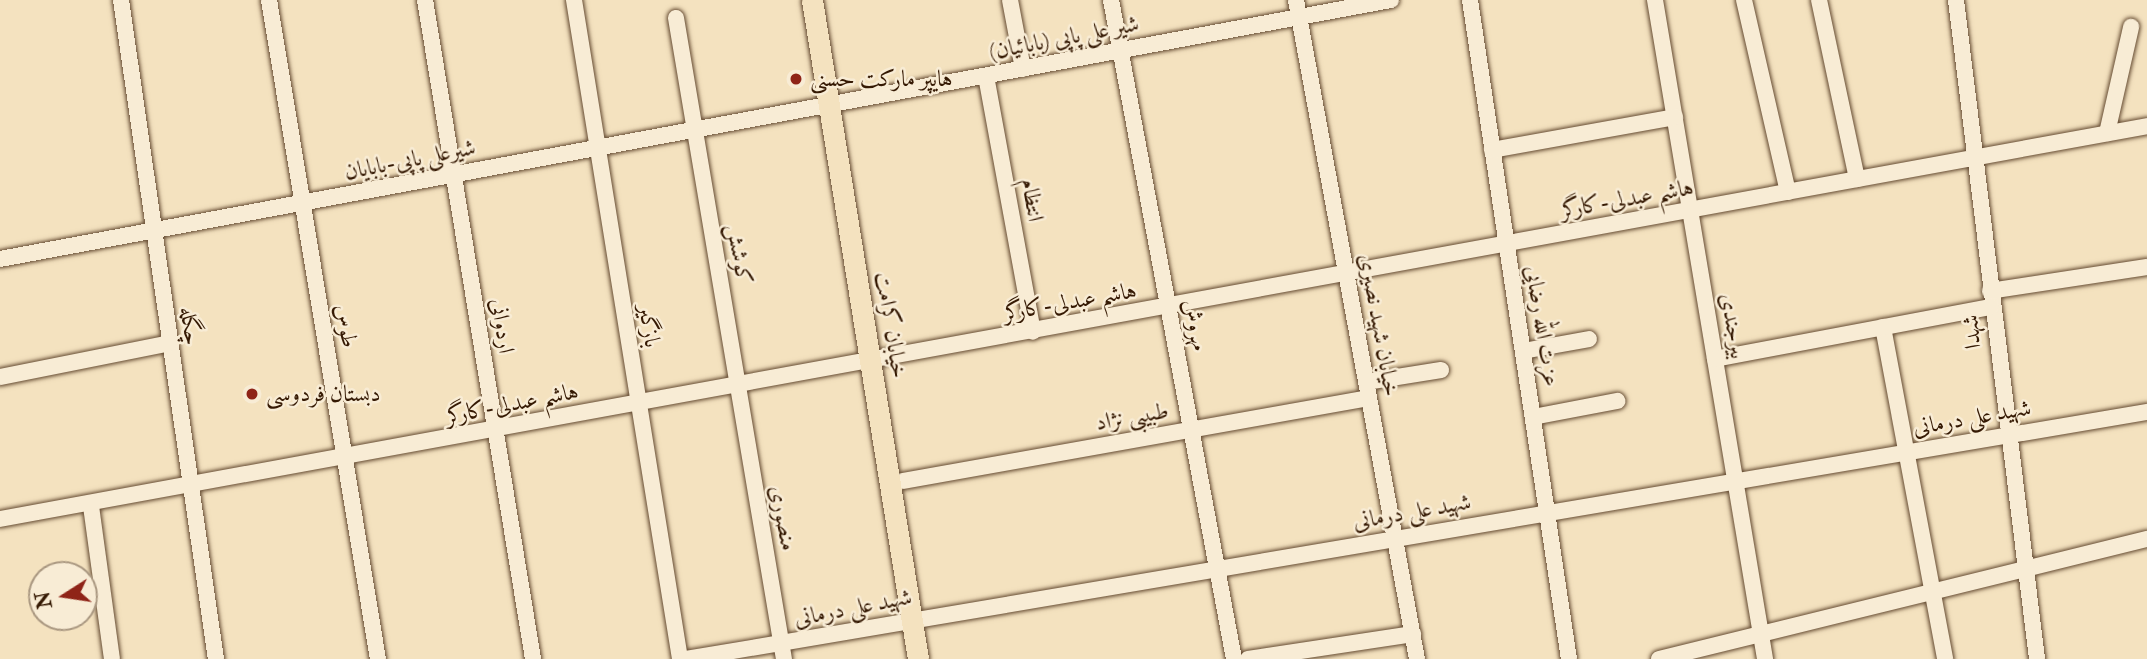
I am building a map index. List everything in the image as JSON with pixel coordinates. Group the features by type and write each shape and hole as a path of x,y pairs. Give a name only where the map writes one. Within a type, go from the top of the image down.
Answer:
{"main road":[{"name":"خیابان کرامت","path":"811,0 835,104 918,618 932,659"},
{"name":"خیابان کرامت","path":"825,0 835,104"},
{"name":"خیابان کرامت","path":"877,360 903,481 918,618 918,659"}],"street":[{"name":"چگله","path":"121,0 188,488 216,659"},
{"name":"طوس","path":"269,0 378,659"},
{"name":"اردوانی","path":"425,0 533,659"},
{"name":"بازگیر","path":"574,0 680,659"},
{"path":"1010,0 1023,69"},
{"name":"مهروش","path":"1111,0 1234,659"},
{"name":"خیابان شهید نصیری","path":"1296,0 1418,659"},
{"name":"شیر علی پاپی (بابائیان)","path":"835,104 1391,0"},
{"name":"عزت الله رضایی","path":"1470,0 1569,659"},
{"name":"بیرجندی","path":"1655,0 1765,659"},
{"path":"1744,0 1788,192"},
{"path":"1819,0 1857,179"},
{"name":"شهدا","path":"1961,1 1974,158 2006,435 2036,659"},
{"name":"کوشش","path":"676,18 737,385"},
{"path":"2107,133 2131,27"},
{"name":"انتظام","path":"986,76 1033,331"},
{"name":"شیرعلی پاپی-بابایان","path":"0,259 835,104"},
{"path":"1492,150 1675,117"},
{"name":"هاشم عبدلی-کارگر","path":"0,519 91,506 2147,125"},
{"path":"1715,359 1883,327 1991,299 2147,267"},
{"path":"1883,327 1945,659"},
{"path":"1523,351 1589,339"},
{"path":"0,377 170,343"},
{"name":"طبیبی نژاد","path":"903,481 1191,430 1368,390 1441,370"},
{"name":"منصوری","path":"737,385 783,652"},
{"path":"1533,417 1617,401"},
{"name":"شهید علی درمانی","path":"686,659 783,652 918,618 2147,412"},
{"path":"91,506 112,659"},
{"path":"1659,659 1931,589 2147,538"},
{"path":"1248,659 1413,634"}],"place":[{"name":"هایپر مارکت حسنی","path":"796,79"},
{"name":"دبستان فردوسی","path":"252,394"}]}
